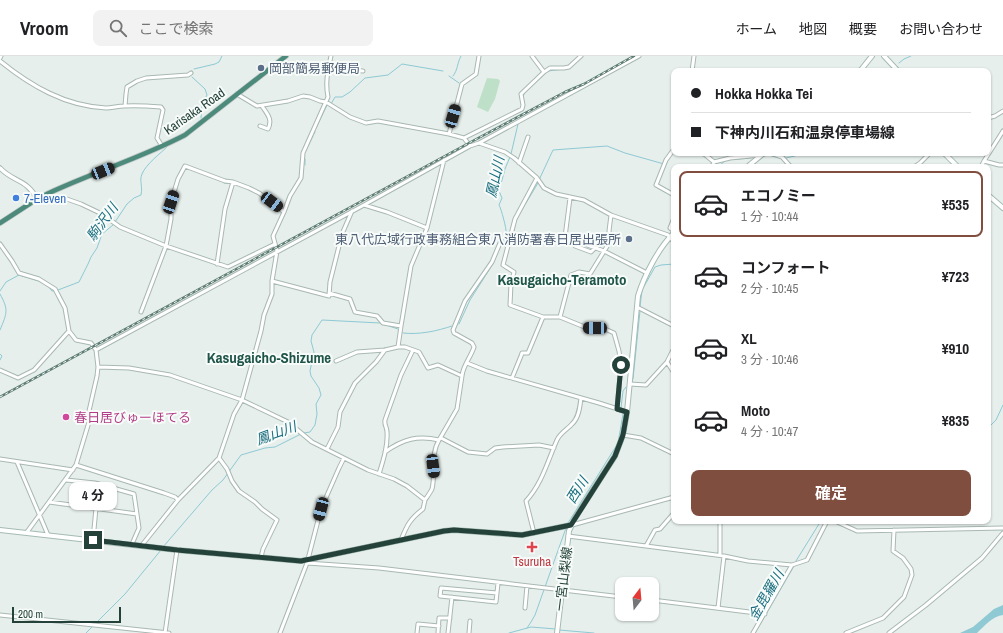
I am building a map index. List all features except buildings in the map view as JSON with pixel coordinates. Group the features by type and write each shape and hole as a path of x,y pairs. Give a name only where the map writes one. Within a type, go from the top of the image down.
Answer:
{"highway":[{"name":"Karisaka Road","path":"0,223 36,199 185,135 286,56"}],"main road":[{"path":"862,68 872,56"},
{"path":"884,56 895,68"},
{"path":"750,164 760,156"},
{"path":"947,156 955,164"},
{"path":"991,198 1003,208"},
{"name":"一宮山梨線","path":"557,631 568,526 615,456 623,435 627,412 637,307 641,284 670,237"},
{"path":"0,530 177,550 307,561 444,531 454,530 522,535 568,526"}],"street":[{"path":"142,546 178,500 219,458 234,414 242,400 264,315 272,294 272,281 277,251 273,236 290,196 301,178 303,153 328,97 326,87 331,56"},
{"path":"449,134 462,84 476,74 479,56"},
{"path":"532,56 544,72"},
{"path":"465,139 522,109 523,105 521,94 544,72 550,68 569,67 581,56"},
{"path":"96,350 444,160 639,56"},
{"path":"692,68 694,56"},
{"path":"0,61 22,78 70,102 83,106 107,108 125,106 161,107 164,110 157,138 162,146"},
{"path":"328,68 363,71"},
{"path":"125,106 128,87 137,81 146,78 188,75 191,73"},
{"path":"237,94 257,106 288,101 303,96 326,102 350,117 366,123 378,120 449,134 465,139 470,146"},
{"path":"260,126 268,129 271,124 270,119 262,106"},
{"path":"991,117 1003,112"},
{"path":"991,150 1003,131"},
{"path":"519,162 528,137"},
{"path":"479,142 505,152 537,178 544,188 556,194 584,200 611,215 670,237"},
{"path":"671,153 666,160 656,185 671,193"},
{"path":"707,156 714,162 746,156"},
{"path":"779,156 786,160 789,164"},
{"path":"920,164 927,156"},
{"path":"982,164 987,156"},
{"path":"398,347 411,266 427,228 444,160"},
{"path":"984,161 1003,165"},
{"path":"141,312 166,246 171,218 171,202 178,179 185,166 224,181 233,182 259,193 284,212"},
{"path":"0,168 5,174 28,186 36,199"},
{"path":"537,178 514,219 506,245 503,265 514,272 511,284 510,306 543,317 560,317 587,328 603,328 614,333 621,365 617,409"},
{"path":"217,264 225,209 233,182"},
{"path":"49,193 53,198 64,198 81,204 102,214 117,224 166,246 228,267 275,244"},
{"path":"570,198 565,237 604,251 647,273"},
{"path":"364,205 387,212 427,228"},
{"path":"272,281 329,296 328,293 330,282 342,234 352,211"},
{"path":"560,317 571,275 579,272 590,274 610,240 609,231 611,215"},
{"path":"401,540 407,525 413,516 423,509 425,500 431,491 434,475 434,456 437,444 457,409 462,371 467,364 474,347 472,343 454,333 453,330 465,301 492,262 501,243 506,245"},
{"path":"0,244 19,273 39,279 55,289 65,308 69,332 76,340 91,343 96,350 98,367 89,411 89,422 76,465 27,532"},
{"path":"328,293 350,299 355,312 377,316 383,322 402,326"},
{"path":"637,307 671,324"},
{"path":"512,378 522,353 528,353 543,317"},
{"path":"0,370 18,378 34,370 69,332"},
{"path":"336,361 357,352 405,347 421,354 425,365 428,368 438,365 462,376"},
{"path":"327,448 338,427 340,412 355,383 376,362 385,350"},
{"path":"379,474 385,452 388,430 384,424 385,420 401,375 413,350"},
{"path":"630,384 646,385 667,362 671,354"},
{"path":"667,362 671,368"},
{"path":"467,364 627,412"},
{"path":"98,367 129,368 170,375 242,400 288,422 312,442 327,448 368,470 394,478 425,500"},
{"path":"534,533 526,501 538,484 558,438 574,423 578,414 581,398"},
{"path":"623,435 641,438 671,453"},
{"path":"385,452 394,445 411,439 426,437 440,439 468,452 487,454 496,448 503,447 539,445 554,448"},
{"path":"219,458 239,491 277,520 261,557"},
{"path":"280,633 307,561 321,509 344,458"},
{"path":"0,459 73,470"},
{"path":"17,462 48,535"},
{"path":"76,465 164,493 178,500"},
{"path":"66,480 95,483 134,494 139,528 132,544"},
{"path":"93,540 96,508 95,483"},
{"path":"568,526 671,497"},
{"path":"49,502 136,514"},
{"path":"646,546 655,530 660,529 671,516"},
{"path":"720,524 720,555"},
{"path":"568,536 792,565 807,560 825,524"},
{"path":"842,524 857,531 1003,528"},
{"path":"846,633 883,618 900,603 904,597 912,575 911,569 903,558 893,551 894,530"},
{"path":"888,633 926,605 982,558 1003,533"},
{"path":"165,633 177,550"},
{"path":"718,608 724,556"},
{"path":"307,561 615,596"},
{"path":"753,633 792,565"},
{"path":"497,593 441,588 440,596 496,602 497,593 498,583"},
{"path":"525,608 527,586"},
{"path":"448,633 452,597"},
{"path":"659,601 765,614"},
{"path":"0,615 169,633"},
{"path":"438,633 440,618 450,618"},
{"path":"469,633 470,621"},
{"path":"417,633 418,624 439,626"}],"green space":[{"path":"487,78 498,79 500,81 495,99 488,112 477,107"}],"water":[{"path":"1003,605 1003,615 992,619 977,633 960,633 973,627 994,609"}],"waterway":[{"name":"駒沢川","path":"194,69 215,64 219,62 222,56"},
{"path":"453,76 461,56"},
{"name":"西川","path":"899,63 911,56"},
{"path":"331,104 335,97 342,97 350,92 365,78 388,75 402,64 443,71"},
{"name":"鳳山川","path":"530,87 548,71 563,69"},
{"path":"449,76 459,83"},
{"name":"駒沢川","path":"192,77 205,89 207,95 202,104 201,118"},
{"name":"鳳山川","path":"524,103 523,96 526,91"},
{"path":"316,128 327,105"},
{"name":"鳳山川","path":"511,154 518,124"},
{"name":"駒沢川","path":"184,138 189,135"},
{"path":"305,152 313,136"},
{"name":"駒沢川","path":"58,290 79,282 97,248 102,234 113,225 127,204 134,198 141,195 141,179 144,170 168,146"},
{"name":"鳳山川","path":"539,180 553,150 607,146 625,153 664,164"},
{"name":"西川","path":"772,156 782,159 794,156"},
{"name":"鳳山川","path":"502,242 506,231 499,205 502,198 499,191 510,157"},
{"name":"西川","path":"721,164 726,160 750,158"},
{"path":"305,159 305,165"},
{"path":"290,193 300,176"},
{"path":"224,183 231,183"},
{"name":"鳳山川","path":"520,213 538,183"},
{"path":"284,209 289,196"},
{"name":"鳳山川","path":"514,231 515,225"},
{"name":"鳳山川","path":"459,324 470,300 489,270 501,245"},
{"name":"西川","path":"640,307 642,290 655,267 671,264"},
{"name":"駒沢川","path":"0,291 6,282 19,275 43,283"},
{"name":"駒沢川","path":"48,286 52,291 55,291"},
{"name":"駒沢川","path":"0,294 6,308 0,330"},
{"name":"西川","path":"633,379 640,311"},
{"name":"鳳山川","path":"304,433 310,432 315,425 317,414 316,404 321,395 310,371 314,352 311,341 312,335 322,320 380,323"},
{"name":"鳳山川","path":"389,326 398,329"},
{"name":"鳳山川","path":"403,333 428,332 452,326"},
{"name":"駒沢川","path":"0,354 2,356 0,360"},
{"name":"西川","path":"621,408 623,391 626,387"},
{"name":"金毘羅川","path":"991,425 996,420 1003,405"},
{"name":"西川","path":"568,523 618,443 623,414"},
{"name":"鳳山川","path":"163,547 212,490 223,480 241,455 265,448 275,447 301,434"},
{"name":"金毘羅川","path":"796,561 819,524"},
{"name":"西川","path":"527,628 535,615 566,528"},
{"name":"鳳山川","path":"86,633 125,594 161,550"},
{"name":"金毘羅川","path":"755,633 794,566"},
{"name":"西川","path":"509,633 531,627 556,629"},
{"name":"金毘羅川","path":"559,630 594,633"}],"railway":[{"path":"0,397 469,143 565,92 584,84 634,56"}],"place":[{"name":"岡部簡易郵便局","path":"261,68"},
{"name":"7-Eleven","path":"16,198"},
{"name":"東八代広域行政事務組合東八消防署春日居出張所","path":"629,239"},
{"name":"春日居びゅーほてる","path":"66,417"},
{"name":"Tsuruha","path":"532,547"}],"district":[{"name":"Kasugaicho-Teramoto","path":"562,280"},
{"name":"Kasugaicho-Shizume","path":"269,358"}],"route":[{"path":"93,540 177,550 301,561 444,531 454,530 522,535 571,525 615,456 623,435 627,412 617,409 621,365"}]}
